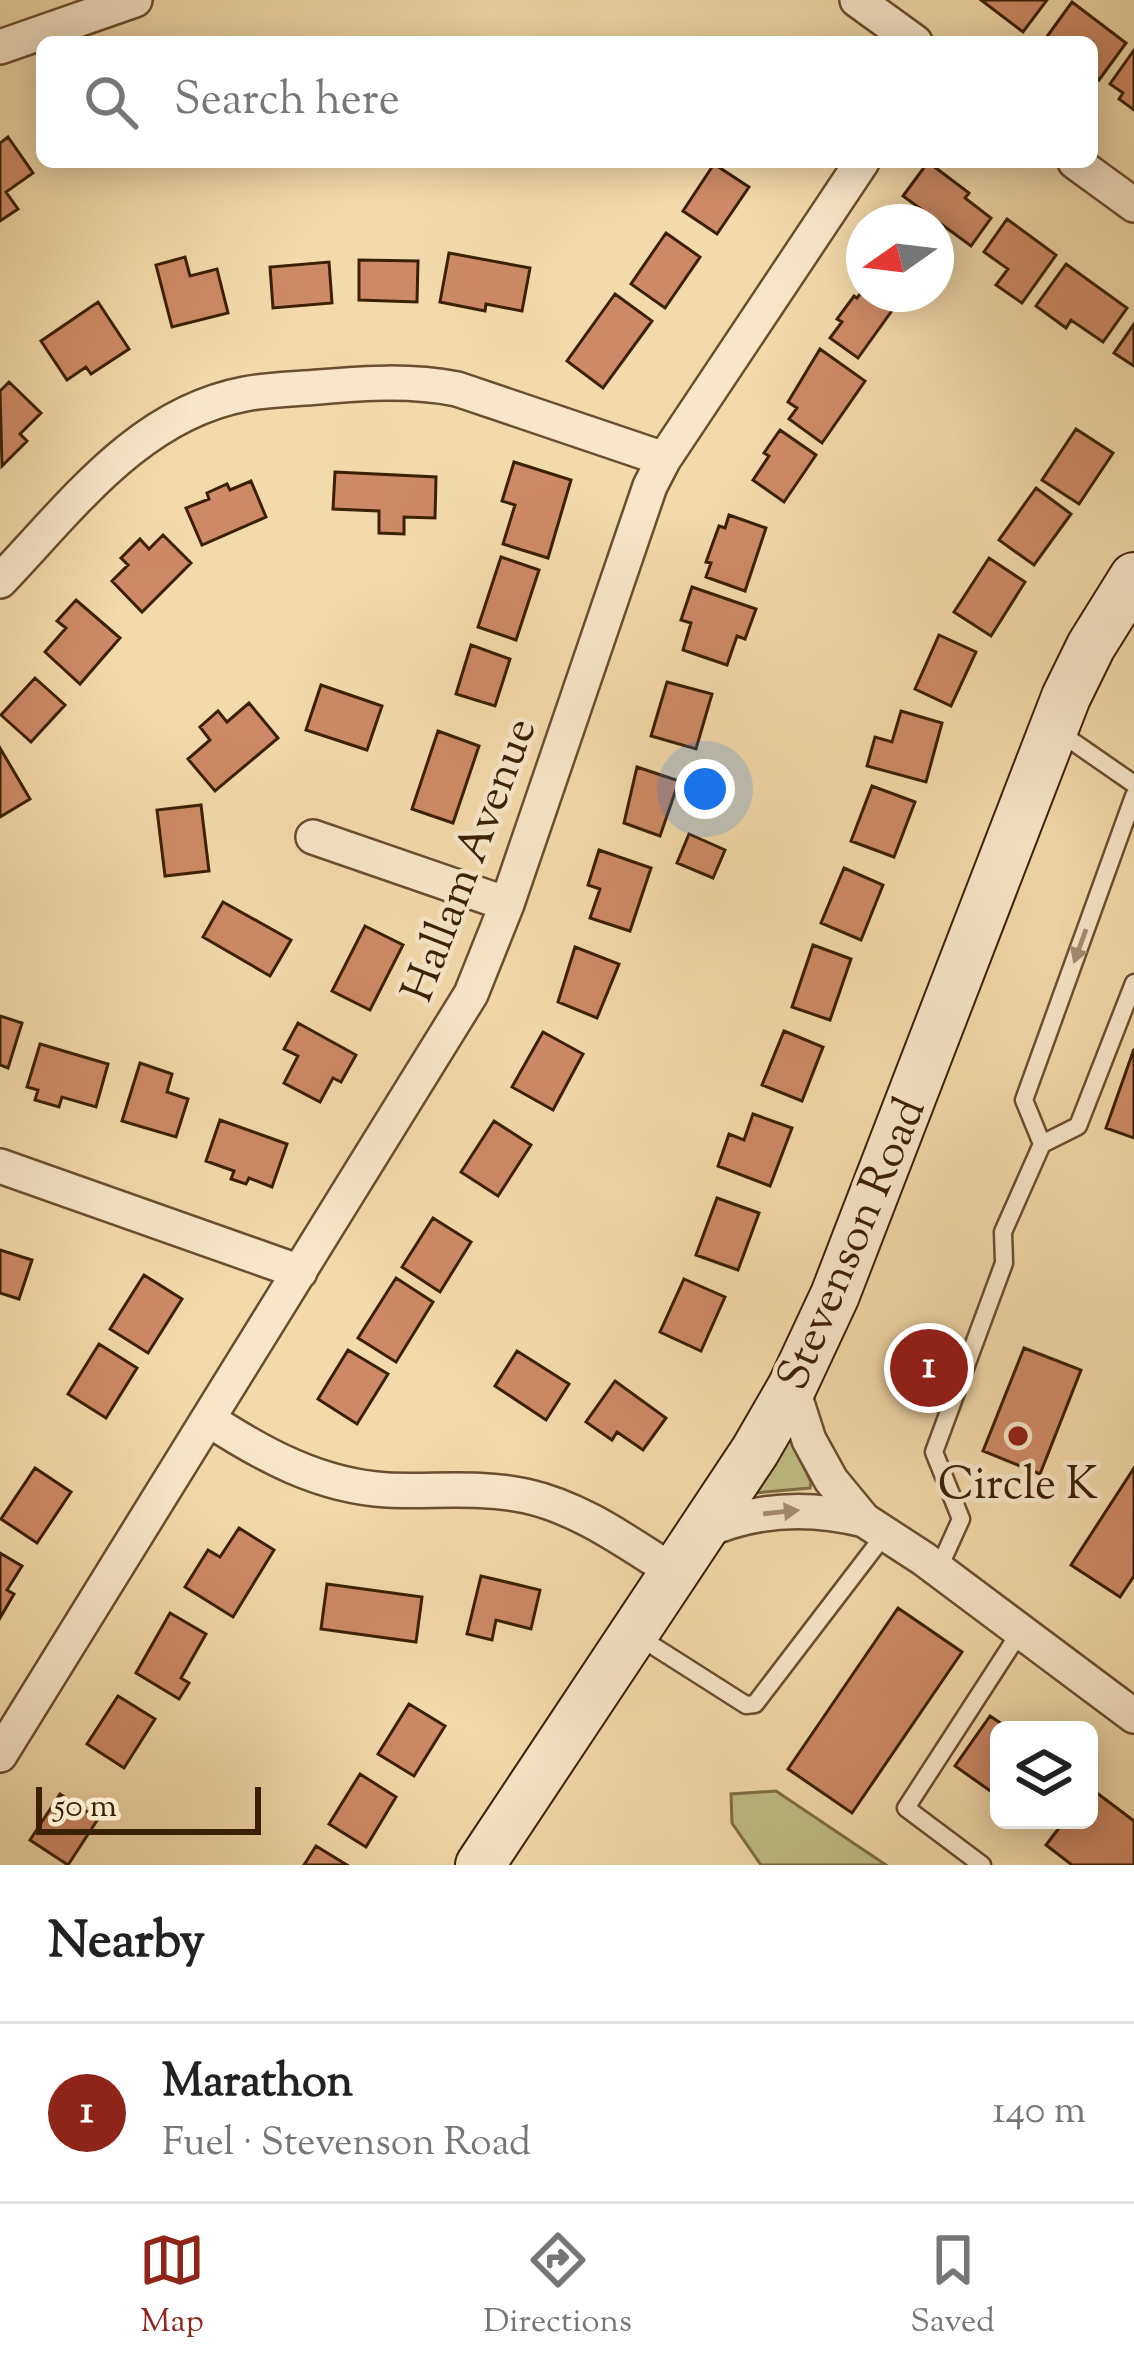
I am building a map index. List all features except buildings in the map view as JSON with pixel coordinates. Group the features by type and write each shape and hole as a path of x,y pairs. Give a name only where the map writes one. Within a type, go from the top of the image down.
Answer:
{"main road":[{"name":"Stevenson Road","path":"480,1865 792,1388 835,1294 1054,728 1091,646 1134,577"}],"street":[{"path":"0,47 135,0"},
{"path":"857,0 907,36"},
{"name":"Hallam Avenue","path":"0,1755 471,994 507,904 650,486 858,168"},
{"path":"1084,168 1134,206"},
{"path":"0,581 130,447 187,412 244,394 423,382 457,389 664,459"},
{"path":"313,837 507,904"},
{"path":"0,1166 300,1272"},
{"path":"792,1388 809,1440 831,1480 875,1527 1131,1707"},
{"path":"208,1419 259,1452 315,1477 384,1490 476,1489 556,1505 604,1527 674,1572"},
{"path":"701,1533 747,1517 795,1510 820,1510 875,1527"}],"lane":[{"path":"1054,728 1134,784"},
{"path":"1042,1144 1024,1100 1134,796"},
{"path":"938,1570 961,1519 934,1452 1004,1263 1003,1232 1042,1144 1078,1126 1134,983"},
{"path":"634,1634 746,1705 755,1704 875,1527"},
{"path":"982,1865 907,1808 1020,1632"}],"shaded area":[{"path":"789,1436 810,1488 755,1493"},
{"path":"776,1791 886,1865 761,1865 732,1823 731,1794"}],"place":[{"name":"Marathon","path":"929,1368"},
{"name":"Circle K","path":"1018,1436"}]}
